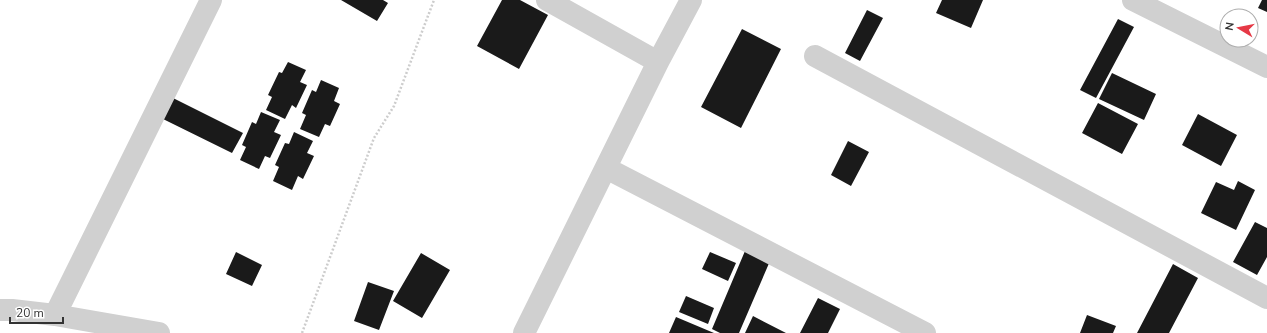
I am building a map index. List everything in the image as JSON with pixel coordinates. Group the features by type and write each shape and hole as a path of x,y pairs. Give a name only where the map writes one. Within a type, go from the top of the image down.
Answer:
{"street":[{"path":"55,315 211,0"},
{"path":"547,0 658,62"},
{"path":"524,333 658,62 691,0"},
{"path":"1133,0 1267,67"},
{"path":"815,56 1267,298"},
{"path":"606,168 925,333"},
{"path":"0,310 55,315 159,333"}],"path":[{"path":"302,333 374,138 394,106 434,0"}],"building":[{"path":"341,0 383,0 388,3 377,21"},
{"path":"502,0 520,0 548,15 519,69 477,46"},
{"path":"942,0 983,0 971,28 936,13"},
{"path":"1262,0 1267,0 1267,12 1258,8"},
{"path":"867,10 883,18 860,61 845,53"},
{"path":"1118,19 1134,27 1096,98 1080,90"},
{"path":"742,29 781,49 741,128 701,107"},
{"path":"288,62 306,70 300,82 307,85 296,108 292,105 285,119 266,110 272,97 268,95 279,72 282,73"},
{"path":"1112,73 1156,94 1144,120 1099,99"},
{"path":"321,80 339,88 334,101 340,104 330,126 325,124 319,137 300,129 306,115 302,113 312,90 316,92"},
{"path":"173,98 243,133 232,153 163,119"},
{"path":"1098,103 1138,124 1122,154 1082,133"},
{"path":"261,112 280,120 274,132 281,135 270,158 265,156 259,169 240,160 246,147 242,145 252,122 256,124"},
{"path":"1198,114 1237,135 1221,166 1182,145"},
{"path":"294,132 313,141 307,153 314,156 303,179 298,176 292,190 273,181 279,167 275,165 285,143 289,144"},
{"path":"848,141 869,152 851,186 831,175"},
{"path":"1238,181 1255,190 1236,230 1201,213 1216,182 1234,190"},
{"path":"1255,222 1267,228 1267,257 1257,275 1233,262"},
{"path":"745,251 770,261 739,333 720,333 712,329"},
{"path":"236,252 262,265 252,286 226,274"},
{"path":"710,252 736,263 728,281 702,269"},
{"path":"421,253 450,270 422,318 393,301"},
{"path":"1173,264 1198,278 1169,333 1137,333"},
{"path":"368,282 394,291 379,330 354,321"},
{"path":"686,296 714,308 708,324 679,312"},
{"path":"818,298 840,309 828,333 800,333"},
{"path":"1087,315 1116,326 1113,333 1080,333"},
{"path":"753,316 786,333 745,333"},
{"path":"676,317 714,333 669,333"}]}
